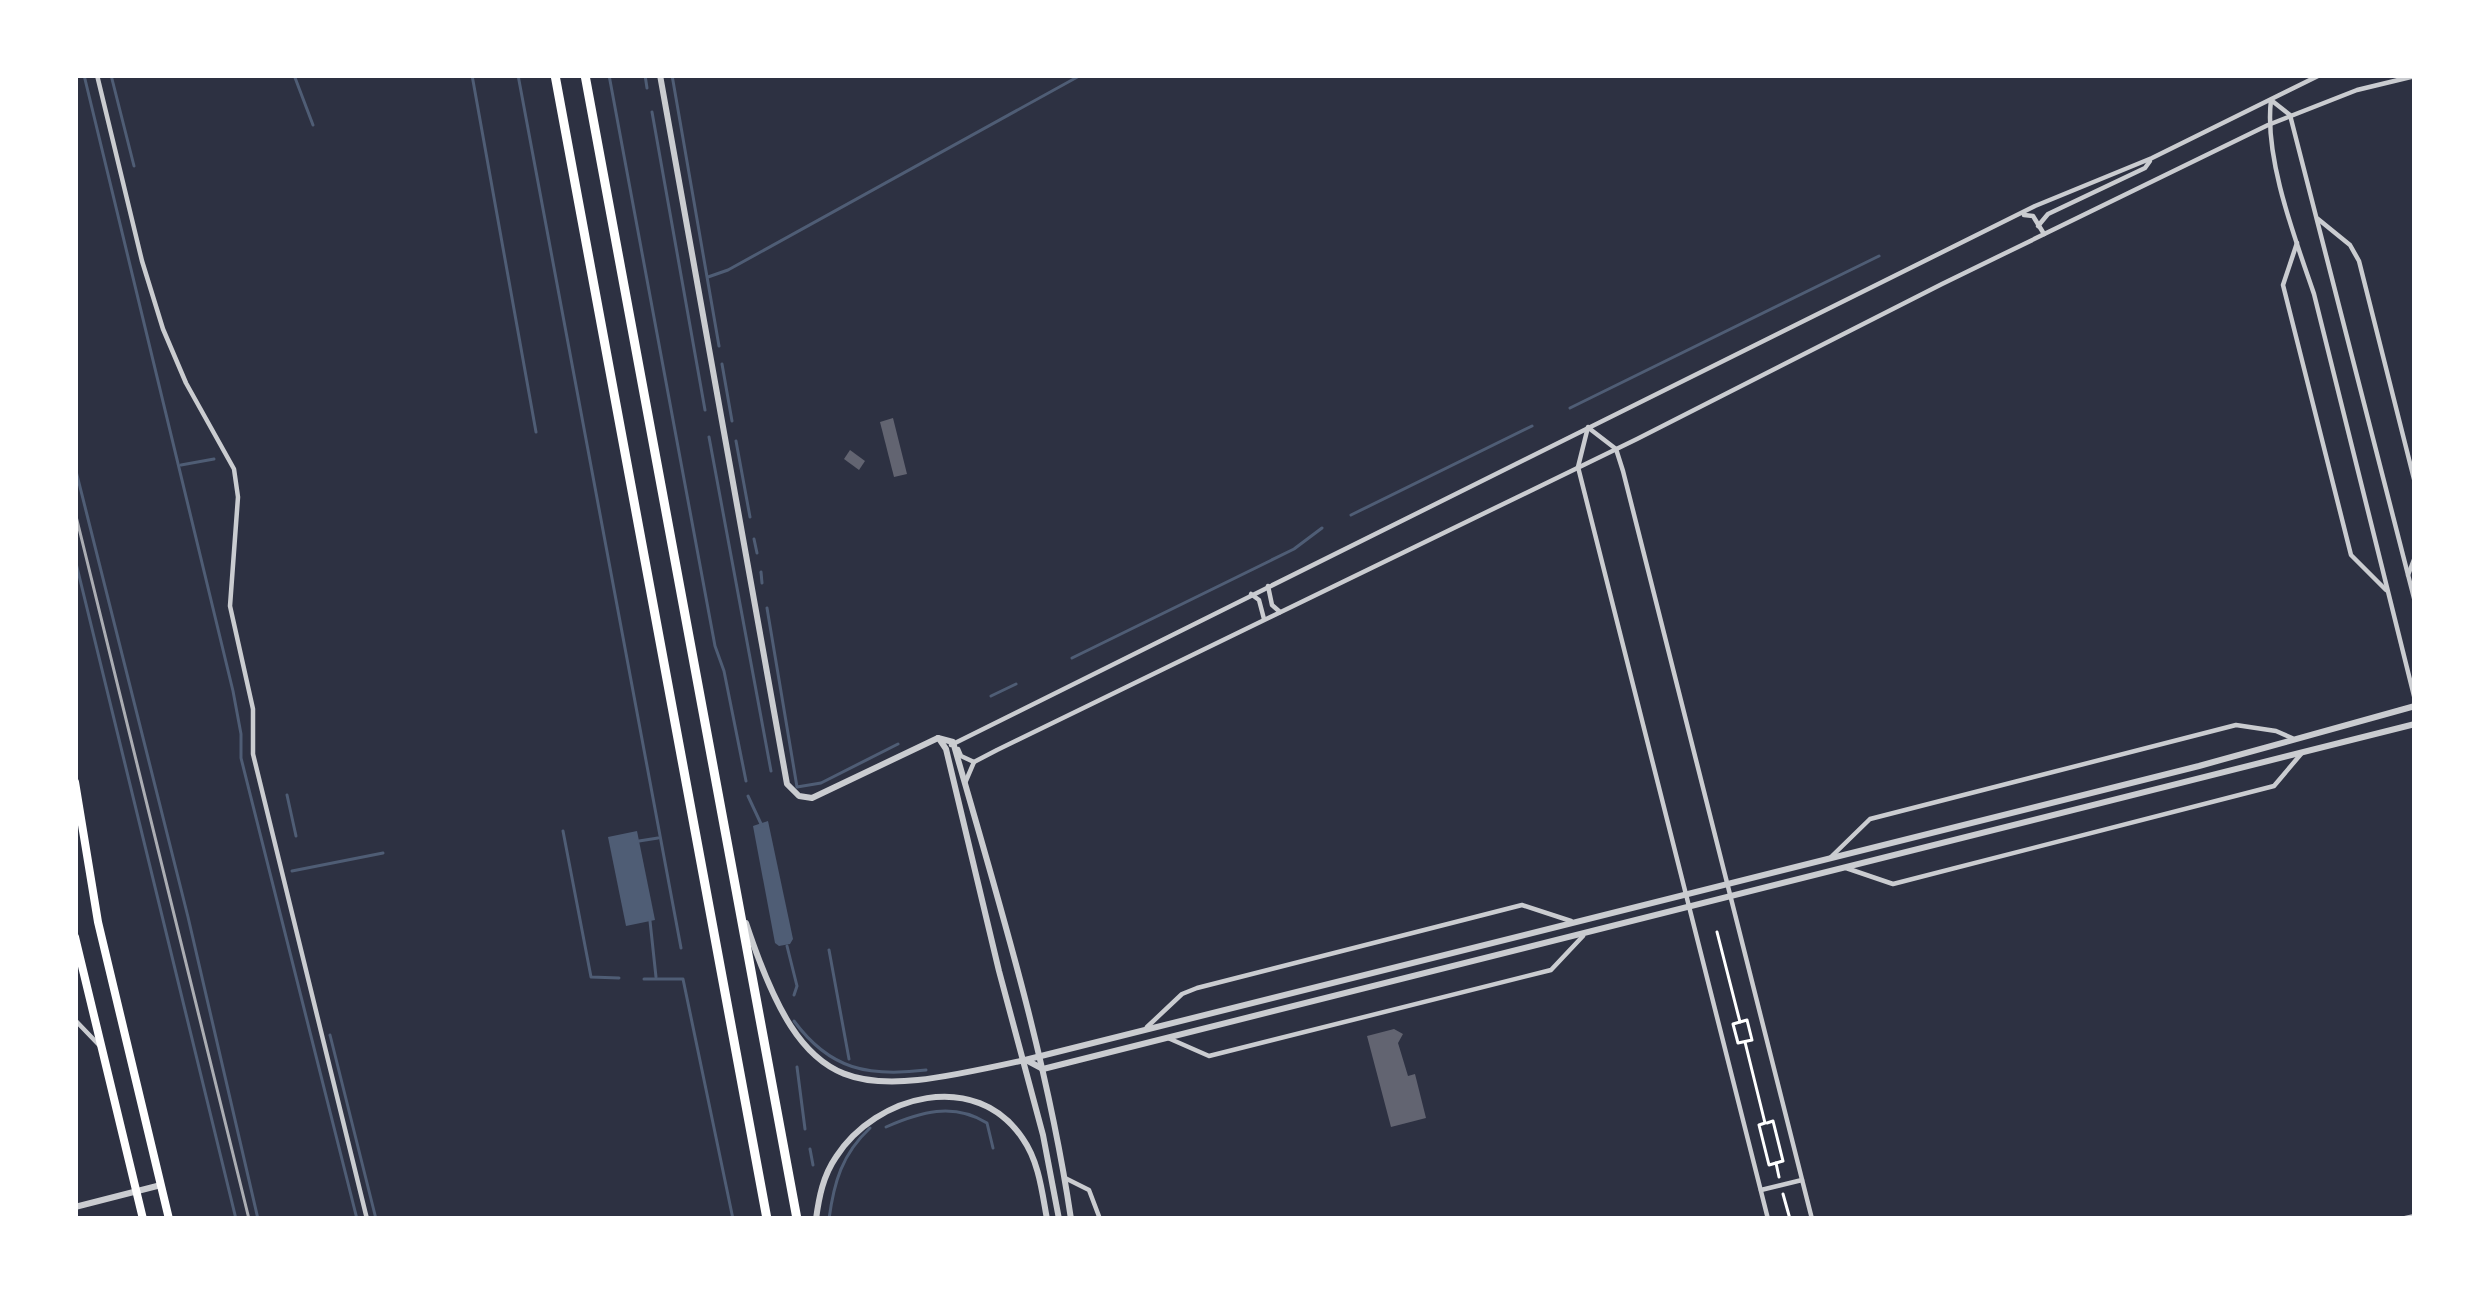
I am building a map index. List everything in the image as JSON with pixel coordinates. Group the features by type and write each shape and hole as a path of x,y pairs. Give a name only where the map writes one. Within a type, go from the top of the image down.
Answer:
{"highway":[{"path":"555,75 765,1219"},
{"path":"586,75 797,1219"}],"main road":[{"path":"75,782 98,922 170,1219"},
{"path":"75,937 143,1219"}],"street":[{"path":"98,75 163,329 186,383 234,469 238,497 230,607 253,709 253,754 367,1219"},
{"path":"660,75 787,784 799,796 829,793 938,737 950,746 965,783 1040,1056 1071,1219"},
{"path":"950,746 2017,215 2152,158 2320,75"},
{"path":"965,783 974,762 2268,125 2357,90 2415,76"},
{"path":"737,897 781,1013 801,1043 838,1072 873,1082 901,1083 1025,1060 2199,766 2415,703 2314,294 2296,243 2268,125 2271,100"},
{"path":"2271,100 2290,115 2415,602"},
{"path":"2038,226 2048,214 2145,168 2152,158"},
{"path":"2017,215 2032,216 2044,235"},
{"path":"2317,218 2350,245 2359,261 2415,483"},
{"path":"2296,243 2283,285 2351,555 2388,591"},
{"path":"1588,428 1616,449 1812,1219"},
{"path":"1588,428 1578,467 1768,1219"},
{"path":"2408,575 2415,557"},
{"path":"1268,586 1272,605 1280,612"},
{"path":"1251,595 1258,600 1264,619"},
{"path":"1025,1060 1043,1069 2415,724"},
{"path":"1831,857 1870,819 2236,725 2292,738"},
{"path":"962,739 958,750 974,762"},
{"path":"950,746 1059,1219"},
{"path":"1846,868 1892,884 1913,879 2274,786 2301,754"},
{"path":"1144,1030 1182,994 1197,988 1522,905 1570,921"},
{"path":"1162,1036 1209,1056 1551,970 1586,932"},
{"path":"75,1020 102,1048"},
{"path":"816,1219 821,1187 832,1162 857,1131 893,1108 949,1096 966,1098 1000,1114 1023,1138 1036,1167 1047,1219"},
{"path":"1065,1178 1089,1190 1100,1219"},
{"path":"1761,1190 1802,1180"},
{"path":"75,1207 161,1185"},
{"path":"2401,1219 2415,1216"}],"path":[{"path":"1717,932 1740,1022 1747,1020 1752,1040 1744,1042 1766,1123"},
{"path":"1773,1121 1783,1161 1769,1165 1759,1125 1766,1123 1773,1121"},
{"path":"1775,1163 1779,1177"},
{"path":"1783,1192 1790,1219"}],"water":[{"path":"768,821 793,939 779,946 753,826"},
{"path":"637,831 655,920 626,926 608,837"}],"building":[{"path":"893,418 907,474 894,477 880,422"},
{"path":"850,450 865,461 859,470 844,459"},
{"path":"1394,1029 1403,1034 1398,1043 1408,1076 1415,1074 1426,1118 1391,1127 1367,1036"}],"waterway":[{"path":"84,75 233,691 241,758 357,1219"},
{"path":"111,75 134,166"},
{"path":"294,75 313,125"},
{"path":"472,75 536,432"},
{"path":"518,75 681,948"},
{"path":"609,75 715,646 746,781"},
{"path":"645,75 647,88"},
{"path":"672,75 719,346"},
{"path":"708,277 1081,75"},
{"path":"652,112 705,410"},
{"path":"1570,408 1879,256"},
{"path":"722,364 732,421"},
{"path":"1351,515 1532,426"},
{"path":"709,437 771,771"},
{"path":"736,441 750,517"},
{"path":"181,465 214,459"},
{"path":"75,467 258,1219"},
{"path":"1072,658 1294,549 1322,528"},
{"path":"754,539 757,553"},
{"path":"75,559 236,1219"},
{"path":"761,572 762,583"},
{"path":"767,608 797,787 821,783 898,744"},
{"path":"991,696 1016,684"},
{"path":"287,795 296,836"},
{"path":"748,796 762,826"},
{"path":"563,831 591,977 619,978"},
{"path":"639,841 658,838"},
{"path":"292,871 383,853"},
{"path":"650,921 656,977"},
{"path":"787,946 797,986 794,995"},
{"path":"829,950 849,1059"},
{"path":"644,979 683,979 733,1219"},
{"path":"794,1021 822,1050 852,1066 886,1072 926,1070"},
{"path":"330,1035 376,1219"},
{"path":"797,1067 805,1129"},
{"path":"886,1127 924,1114 962,1113 987,1123 993,1148"},
{"path":"829,1219 841,1169 870,1128"},
{"path":"810,1149 813,1165"}],"railway":[{"path":"75,512 249,1219"}]}
